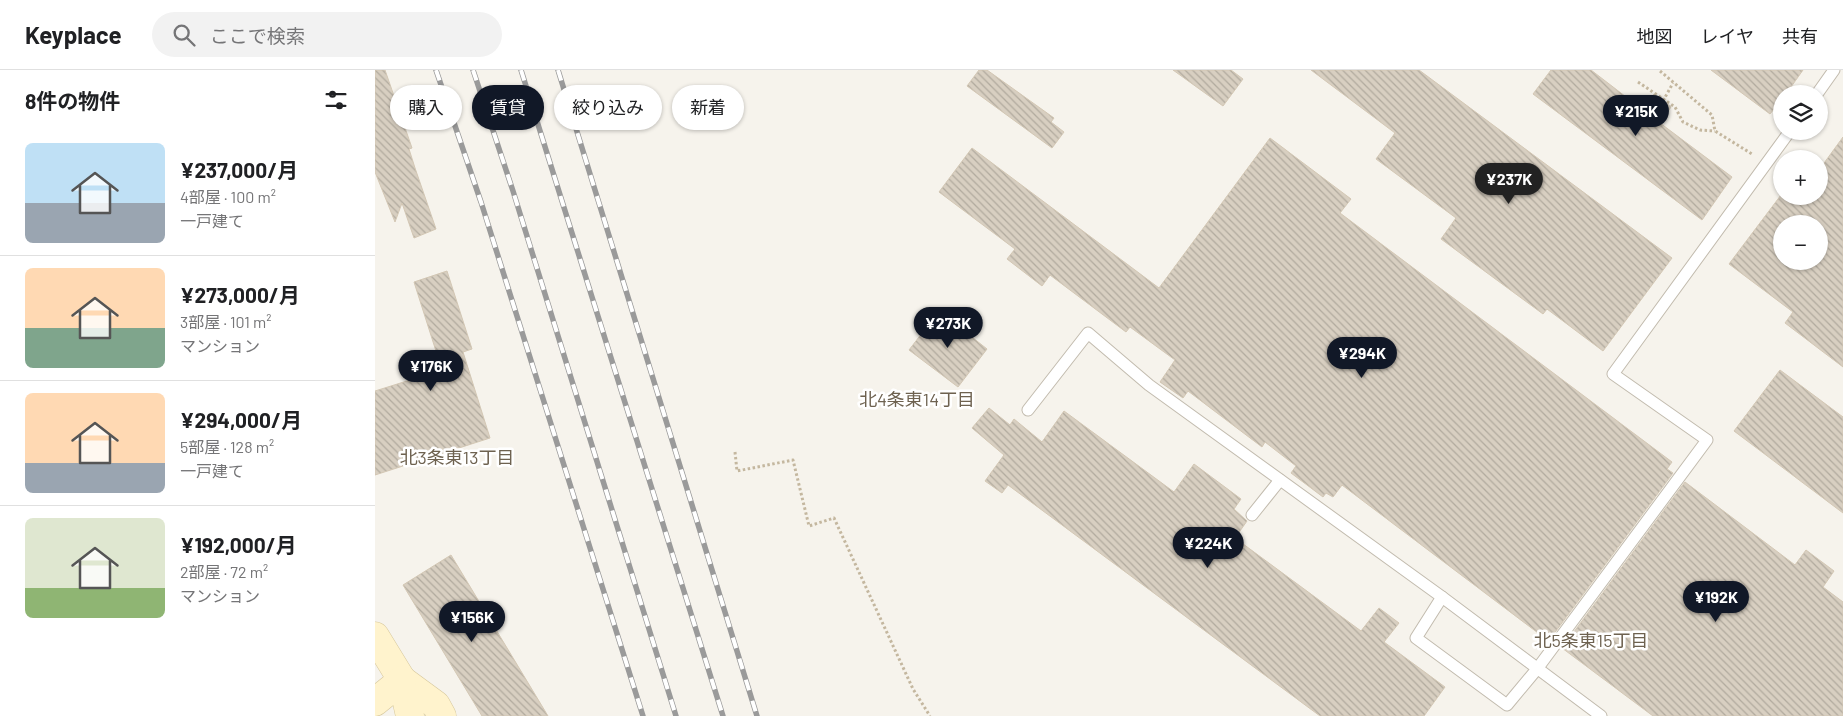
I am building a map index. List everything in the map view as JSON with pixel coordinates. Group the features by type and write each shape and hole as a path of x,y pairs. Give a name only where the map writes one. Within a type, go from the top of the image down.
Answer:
{"street":[{"path":"375,636 402,680 433,712"},
{"path":"375,702 402,680"},
{"path":"402,680 410,716"}],"lane":[{"path":"1823,85 1834,70"},
{"path":"1442,597 1416,638 1507,705 1537,669 1707,440 1613,374 1784,140"},
{"path":"1028,410 1088,333 1149,385 1442,597 1601,716"},
{"path":"1252,515 1280,480"}],"path":[{"path":"1660,71 1712,115 1715,131"},
{"path":"1638,82 1675,107 1683,122 1700,130 1715,131 1767,163"},
{"path":"1663,100 1673,83"},
{"path":"735,452 737,471 793,460 809,526 834,518 913,689 930,716"}],"building":[{"path":"375,70 385,70 390,85 390,130 406,130 412,148 409,149 436,229 414,238 402,203 395,222 375,172"},
{"path":"979,70 987,70 1054,118 1051,122 1064,132 1052,148 967,86"},
{"path":"1173,70 1231,70 1243,79 1223,106"},
{"path":"1311,70 1419,70 1672,258 1603,351 1547,309 1543,314 1441,239 1456,218 1376,159 1395,133"},
{"path":"1551,70 1591,70 1643,110 1654,94 1671,107 1660,123 1732,177 1702,220 1533,94"},
{"path":"1711,70 1803,70 1792,85 1773,85 1773,110 1770,114"},
{"path":"1843,137 1843,367 1785,323 1793,312 1729,264 1773,205 1828,205 1828,158"},
{"path":"1270,138 1351,199 1340,213 1672,462 1667,469 1673,473 1550,639 1544,634 1542,636 1342,485 1333,497 1326,493 1323,497 1291,473 1296,466 1265,442 1262,447 1188,391 1183,398 1160,382 1175,360 1130,327 1126,332 1050,275 1042,286 1007,259 1015,249 939,192 972,148 1159,288"},
{"path":"447,271 472,349 463,352 490,438 375,475 375,391 442,370 414,282"},
{"path":"939,311 987,349 958,387 909,350"},
{"path":"1780,370 1843,417 1843,513 1734,431"},
{"path":"989,408 1010,425 1014,419 1042,442 1064,411 1174,492 1194,464 1241,499 1234,509 1247,521 1235,538 1361,631 1379,608 1399,623 1384,642 1445,687 1424,716 1320,716 1008,485 1002,493 985,481 1004,455 972,428"},
{"path":"1685,482 1795,565 1806,550 1834,571 1823,587 1843,602 1843,716 1653,716 1562,648"},
{"path":"451,555 548,716 482,716 403,585"}],"railway":[{"path":"436,70 481,202 643,716"},
{"path":"473,70 513,191 676,716"},
{"path":"521,70 723,716"},
{"path":"558,70 757,716"}],"district":[{"name":"北4条東14丁目","path":"917,399"},
{"name":"北3条東13丁目","path":"457,457"},
{"name":"北5条東15丁目","path":"1591,640"}]}
